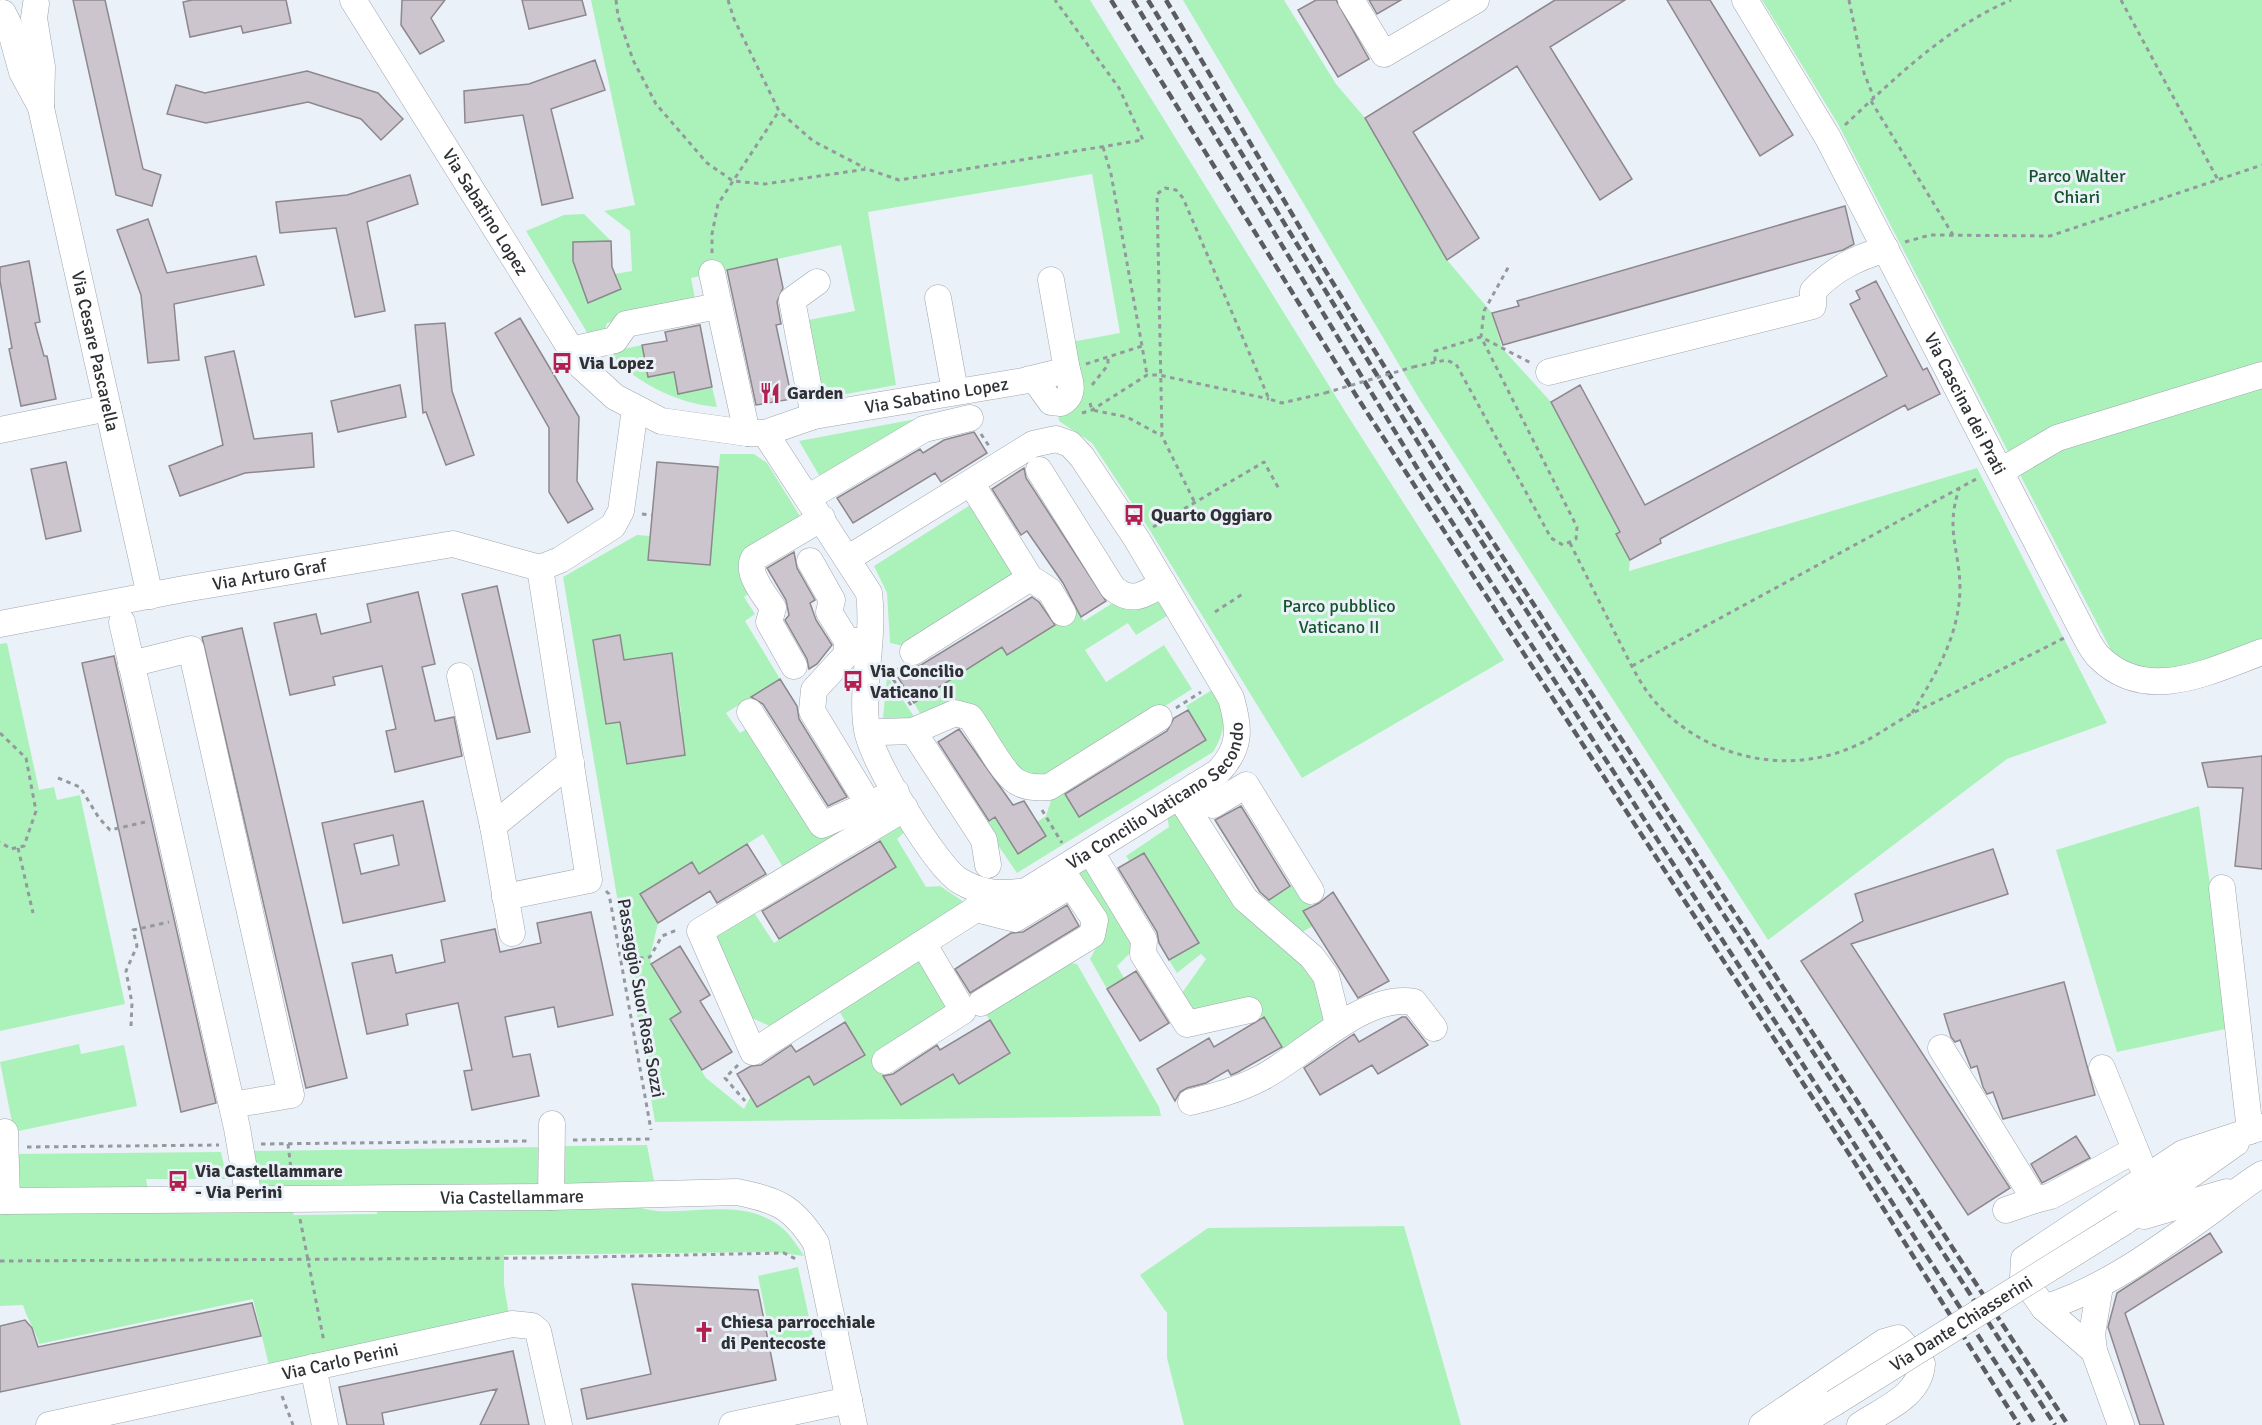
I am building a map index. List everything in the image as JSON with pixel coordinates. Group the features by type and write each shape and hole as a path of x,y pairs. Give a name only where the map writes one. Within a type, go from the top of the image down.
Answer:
{"street":[{"name":"Via Sabatino Lopez","path":"353,0 571,350 598,383 635,409 670,423 756,433 814,417 1026,380 1038,384 1051,402 1061,403 1070,396 1067,370"},
{"path":"1351,0 1384,54 1476,0"},
{"name":"Via Cascina dei Prati","path":"1746,0 1828,138 2082,630 2099,657 2135,679 2161,683 2188,679 2262,652"},
{"path":"1,12 22,14 38,2"},
{"path":"38,2 34,18 42,67 41,108"},
{"path":"1,12 9,25 22,72 41,108"},
{"name":"Via Cesare Pascarella","path":"41,108 150,596"},
{"path":"1549,372 1813,306 1814,291 1830,274 1855,258 1886,249"},
{"path":"712,273 756,433"},
{"path":"1051,280 1067,370"},
{"path":"814,417 792,300 818,282"},
{"path":"938,298 955,391"},
{"path":"571,350 615,340 626,324 713,307"},
{"path":"2000,469 2057,438 2262,375"},
{"path":"0,430 108,408"},
{"path":"505,897 589,880 540,568 560,560 613,526 621,511 635,409"},
{"path":"794,666 769,622 773,608 751,572 751,563 754,558 816,507 924,429 970,418"},
{"name":"Via Concilio Vaticano Secondo","path":"756,433 816,507 847,559 869,593 872,617 865,710 867,733 877,760 901,800 944,868 954,876 983,892 1004,894 1026,891 1218,772 1231,758 1236,740 1237,721 1231,698 1163,583 1082,457 1070,444 1056,439 1033,444 847,559"},
{"path":"1039,470 1113,588 1122,595 1132,598 1142,596 1163,583"},
{"path":"970,483 1030,578 1050,591 1064,613"},
{"name":"Via Arturo Graf","path":"0,624 453,544 540,568"},
{"path":"810,561 832,600 829,612 852,641 847,654 814,690 812,711 869,805"},
{"path":"913,652 1030,578"},
{"path":"122,621 236,1130 249,1199"},
{"path":"131,663 191,649 291,1095 236,1130"},
{"path":"460,676 512,933"},
{"path":"750,712 822,825 869,805 901,800"},
{"path":"881,732 919,728 955,713 970,717 1013,779 1024,786 1038,788 1049,787 1159,718"},
{"path":"919,728 984,840 978,866"},
{"path":"492,826 571,762"},
{"path":"1187,791 1213,805 1246,784 1311,891"},
{"path":"1187,791 1245,899 1312,957 1326,976 1338,1024"},
{"path":"901,800 700,931 753,1052 978,906 1015,919 1063,884 1095,920 1092,935 981,1003"},
{"path":"1095,859 1144,940 1143,954 1187,1024 1249,1010"},
{"path":"2094,1350 2044,1308 2023,1278 2024,1259 2183,1153 2258,1132 2222,888"},
{"path":"885,1061 963,1011 923,943"},
{"path":"1191,1102 1228,1093 1262,1078 1338,1024 1398,999 1414,1002 1434,1028"},
{"path":"1941,1048 2035,1200"},
{"path":"2006,1210 2051,1196 2138,1157 2102,1068"},
{"path":"551,1197 557,1132"},
{"name":"Via Dante Chiasserini","path":"1798,1425 2124,1222 2258,1132"},
{"path":"4,1201 14,1140"},
{"path":"2044,1308 2100,1286 2201,1219 2237,1189 2262,1174"},
{"name":"Via Dante Chiasserini","path":"2124,1222 2237,1189"},
{"name":"Via Castellammare","path":"4,1201 551,1197 737,1192 765,1197 784,1206 802,1221 816,1243 854,1425"},
{"path":"2100,1286 2092,1334 2094,1350 2121,1425"},
{"name":"Via Carlo Perini","path":"49,1425 512,1324 532,1326 540,1337 559,1425"},
{"path":"1762,1425 1884,1342 1898,1338 1922,1364 1921,1377 1911,1392 1860,1425"},
{"path":"313,1367 325,1425"},
{"path":"732,1425 849,1400"}],"path":[{"path":"616,0 618,16 633,60 656,104 707,163 733,181 765,184 867,169"},
{"path":"728,0 734,19 779,111 813,141 867,169 899,180 1143,140 1119,88 1055,0"},
{"path":"1849,0 1864,73 1872,99 1953,235"},
{"path":"1839,131 1872,99 1954,31 2011,0"},
{"path":"2121,0 2218,180"},
{"path":"712,273 712,234 718,204 779,111"},
{"path":"1102,147 1111,174 1148,375"},
{"path":"1886,249 1918,236 2050,236 2262,165"},
{"path":"1194,501 1162,436 1157,195 1165,188 1176,190 1183,198 1269,399"},
{"path":"1081,414 1092,410 1148,375 1159,375 1282,403 1435,361 1446,360 1456,364 1551,538 1563,545 1570,543 1576,539 1578,527 1481,337 1484,311 1509,266"},
{"path":"1435,361 1435,351 1481,337 1549,372"},
{"path":"1067,370 1142,346"},
{"path":"1086,393 1108,365 1108,357"},
{"path":"1089,402 1092,410"},
{"path":"1092,410 1127,417 1162,436"},
{"path":"1149,530 1194,501 1264,462 1280,489"},
{"path":"1632,666 2000,469"},
{"path":"1911,714 1942,665 1958,609 1960,588 1951,526 1952,508 1959,489"},
{"path":"639,514 652,515"},
{"path":"1570,543 1632,666 1660,707 1689,730 1726,750 1770,762 1802,760 1832,754 1857,745 1911,714 2082,630"},
{"path":"1215,612 1245,593"},
{"path":"884,671 891,673 919,728"},
{"path":"1159,718 1201,692"},
{"path":"0,733 26,758 36,811 24,846 11,849 0,842"},
{"path":"58,778 80,787 99,818 110,830 166,818"},
{"path":"1038,803 1064,847"},
{"path":"18,848 33,913"},
{"name":"Passaggio Suor Rosa Sozzi","path":"589,880 609,894 651,1130"},
{"path":"131,1026 132,1003 126,971 137,946 134,930 189,918"},
{"path":"621,960 650,957 662,936 687,925 700,931"},
{"path":"745,1101 725,1078 753,1052"},
{"path":"14,1140 236,1130 288,1144 532,1141"},
{"path":"557,1132 652,1139"},
{"path":"288,1144 293,1182"},
{"path":"298,1211 310,1259 324,1343"},
{"path":"0,1261 784,1253 801,1261"},
{"path":"280,1389 293,1425"}],"green space":[{"name":"Parco pubblico Vaticano II","path":"591,0 1090,0 1346,413 1504,660 1302,778 1149,529 1092,443 1059,421 1058,408 1071,342 1120,333 1092,174 868,212 896,385 819,399 803,321 855,311 841,245 691,278 695,298 659,313 607,323 603,336 591,339 526,231 564,215 584,214 611,241 573,242 573,261 588,303 621,289 615,274 632,271 630,231 604,211 635,205"},
{"path":"1183,0 1284,0 1336,84 1365,118 1447,260 1492,313 1502,348 1551,402 1620,532 1616,535 1630,560 1629,571 1977,468 2107,723 2007,759 1768,940 1420,400"},
{"name":"Parco Walter Chiari","path":"1762,0 2262,0 2262,639 2174,671 2131,665 2112,652 1838,124"},
{"path":"642,345 648,377 674,372 678,394 712,387 717,407 671,396 644,382 606,353"},
{"path":"932,416 823,482 799,441"},
{"path":"720,454 754,454 767,463 803,521 743,555 755,589 744,597 755,614 745,621 780,679 726,713 740,733 751,726 821,836 865,821 784,869 763,834 699,874 658,923 650,957 651,964 681,1012 670,1019 706,1078 744,1109 751,1096 757,1107 809,1076 815,1085 865,1055 838,1009 921,954 946,997 945,1013 874,1059 901,1105 953,1074 959,1084 1009,1054 983,1009 1061,961 1077,964 1159,1107 1161,1116 655,1122 563,577 637,535 650,536 710,565","holes":["620,636 626,678 672,653 681,712 655,717 681,731 685,755 627,764 623,741 635,720 606,724 593,640"]},
{"path":"975,502 1023,578 912,648 890,643 887,593 874,566"},
{"path":"1155,597 1167,616 1136,635 1128,623 1085,650 1106,682 1164,645 1192,689 1050,779 1018,773 970,703 947,702 921,715 914,703 1002,647 1008,655 1056,625 1053,620 1075,607 1084,621 1116,601"},
{"path":"7,643 39,790 54,787 57,800 80,795 125,1004 0,1031 0,644"},
{"path":"887,676 915,718 883,718"},
{"path":"1215,688 1223,728 1213,752 1017,873 984,825 995,817 1019,853 1046,836 1037,822 1046,816 1054,791 1061,787 1080,817 1206,740 1186,706"},
{"path":"2199,806 2230,1028 2117,1052 2056,850"},
{"path":"1176,808 1307,960 1325,1009 1323,1022 1283,1049 1254,1004 1195,1016 1182,993 1206,959 1201,954 1177,973 1169,960 1199,942 1145,853 1130,862 1126,856 1169,827 1167,815"},
{"path":"900,819 906,831 897,839 926,887 940,886 967,904 774,1028 748,1016 712,932 751,908 774,943 896,867 875,834"},
{"path":"1090,867 1133,935 1133,950 1117,966 1124,978 1107,989 1090,959 1103,935 1077,875"},
{"path":"1296,882 1311,906 1303,911 1313,926 1297,935 1266,901"},
{"path":"79,1044 81,1054 124,1045 137,1106 14,1132 0,1062"},
{"path":"647,1145 655,1186 562,1187 563,1146"},
{"path":"543,1147 539,1187 260,1189 252,1151"},
{"path":"221,1152 227,1179 146,1179 148,1191 13,1192 13,1154"},
{"path":"630,1205 657,1211 719,1209 750,1212 781,1227 804,1256 772,1252 504,1255 504,1285 509,1315 270,1370 253,1299 39,1344 23,1305 0,1306 0,1213 292,1209 294,1215 377,1214 377,1208"},
{"path":"1404,1226 1461,1425 1184,1425 1167,1358 1167,1313 1140,1275 1208,1228"},
{"path":"798,1267 814,1340 773,1349 758,1276"}],"building":[{"path":"73,0 105,0 143,169 161,175 152,206 116,195"},
{"path":"192,0 286,0 291,23 243,33 241,26 190,37 183,2"},
{"path":"402,0 445,0 431,18 444,41 420,54 401,25"},
{"path":"522,0 582,0 586,15 529,29"},
{"path":"1316,0 1336,0 1369,59 1338,77 1298,10"},
{"path":"1369,0 1401,0 1377,14"},
{"path":"1555,0 1625,0 1550,47 1632,179 1600,200 1517,66 1413,132 1479,238 1447,260 1365,118"},
{"path":"1667,0 1710,0 1793,135 1760,156"},
{"path":"595,60 605,90 551,109 573,198 542,205 523,115 465,123 464,91 529,84"},
{"path":"307,71 378,93 403,119 381,140 361,119 308,102 206,123 167,114 176,85 205,93"},
{"path":"410,175 418,204 367,222 385,311 355,317 336,228 280,233 276,202 347,195"},
{"path":"1845,206 1854,244 1843,250 1503,345 1492,313 1519,306 1517,301"},
{"path":"148,219 167,273 256,256 264,285 174,304 179,360 148,363 141,295 117,230"},
{"path":"611,241 612,267 621,289 588,303 573,261 573,242"},
{"path":"777,259 783,288 777,302 781,324 776,325 792,399 756,405 727,270"},
{"path":"29,261 40,322 35,323 44,356 47,356 56,399 21,406 9,349 12,348 0,281 0,267"},
{"path":"1876,281 1923,370 1927,368 1940,394 1908,410 1905,405 1660,539 1661,543 1630,560 1616,534 1620,532 1551,402 1580,385 1645,505 1887,376 1850,304 1860,299 1856,291"},
{"path":"520,318 579,417 577,481 593,509 568,523 549,492 549,428 495,333"},
{"path":"445,323 452,391 474,455 446,465 426,412 423,413 415,325"},
{"path":"700,325 712,387 678,394 674,372 648,377 642,345 667,341 665,332"},
{"path":"234,351 254,439 312,433 314,467 245,473 180,496 169,466 223,445 205,357"},
{"path":"400,385 406,417 338,432 331,401"},
{"path":"974,432 987,453 941,482 935,473 853,523 837,498 920,449 923,453 944,440"},
{"path":"66,462 81,531 46,539 31,469"},
{"path":"657,462 718,467 710,565 648,560"},
{"path":"1024,468 1026,478 1106,601 1081,617 1063,583 1027,531 1021,535 992,489"},
{"path":"794,552 797,568 815,600 810,603 816,620 832,645 817,664 809,669 807,659 785,620 789,615 786,600 767,568"},
{"path":"497,586 530,732 497,739 462,594"},
{"path":"418,592 435,664 422,667 435,721 454,717 462,756 395,772 386,731 396,729 382,666 333,677 335,685 290,695 274,623 316,614 321,634 371,622 367,604"},
{"path":"1032,597 1039,602 1055,625 1007,655 1002,647 914,703 894,671 905,664 913,667 921,665"},
{"path":"242,628 347,1078 306,1088 202,637"},
{"path":"620,635 624,660 672,653 685,755 627,764 620,722 606,724 593,640"},
{"path":"114,656 216,1103 181,1112 82,663"},
{"path":"780,679 797,706 799,719 847,797 828,806 763,704 751,697"},
{"path":"1188,710 1206,740 1079,817 1065,794 1167,731 1174,718"},
{"path":"959,729 1013,805 1024,801 1046,836 1018,854 995,817 989,821 938,742"},
{"path":"2262,756 2262,869 2235,866 2243,788 2208,787 2202,763"},
{"path":"423,801 445,901 343,923 322,823","holes":["393,835 399,865 361,874 354,844"]},
{"path":"1241,806 1290,886 1269,900 1260,892 1215,820"},
{"path":"880,841 896,867 779,939 762,911"},
{"path":"747,844 766,874 717,903 710,891 658,923 640,894 692,862 699,874"},
{"path":"1993,849 2008,894 1851,944 2010,1188 1968,1215 1801,961 1863,921 1855,894"},
{"path":"1144,853 1199,943 1169,960 1159,943 1157,932 1118,868"},
{"path":"1333,892 1389,981 1358,998 1303,911 1319,903"},
{"path":"1067,905 1079,926 970,993 955,969 1011,933 1023,932"},
{"path":"591,912 613,1015 558,1027 554,1007 505,1017 513,1057 530,1054 539,1096 472,1110 464,1071 472,1070 458,1003 406,1014 408,1025 367,1034 352,963 392,955 396,973 445,962 441,940 495,929 500,952 541,943 537,923"},
{"path":"680,946 710,995 700,1001 732,1052 702,1070 670,1019 681,1012 651,964"},
{"path":"1136,971 1169,1023 1140,1041 1107,989"},
{"path":"2064,982 2095,1095 2003,1119 1993,1092 1987,1094 1983,1087 1977,1066 1971,1068 1960,1040 1955,1042 1951,1037 1944,1014"},
{"path":"1264,1017 1282,1047 1238,1072 1231,1075 1228,1070 1206,1083 1187,1088 1180,1092 1175,1101 1157,1069 1209,1038 1214,1047"},
{"path":"1402,1017 1406,1017 1428,1045 1378,1074 1372,1065 1320,1095 1304,1068 1354,1034 1359,1042"},
{"path":"990,1020 1010,1053 959,1084 953,1074 901,1105 883,1076 893,1074 937,1045 940,1050"},
{"path":"845,1022 865,1055 814,1085 809,1076 757,1107 737,1074 751,1066 761,1065 791,1045 796,1052"},
{"path":"2076,1136 2090,1158 2042,1183 2031,1164"},
{"path":"2210,1233 2222,1252 2125,1313 2164,1425 2140,1425 2108,1327 2117,1293"},
{"name":"Chiesa parrocchiale di Pentecoste","path":"632,1284 758,1290 776,1380 587,1419 581,1389 651,1374"},
{"path":"252,1303 261,1336 0,1392 0,1326 25,1320 32,1328 38,1347"},
{"path":"513,1351 529,1425 480,1425 497,1389 382,1413 384,1425 347,1425 339,1387"}],"railway":[{"path":"1111,0 1357,397 1853,1160 2019,1425"},
{"path":"1133,0 1419,471 2036,1425"},
{"path":"1148,0 1430,462 2055,1425"},
{"path":"1166,0 1325,270 1480,522 2068,1425"}],"place":[{"name":"Via Lopez","path":"562,363"},
{"name":"Garden","path":"770,393"},
{"name":"Quarto Oggiaro","path":"1134,515"},
{"name":"Via Concilio Vaticano II","path":"853,681"},
{"name":"Via Castellammare - Via Perini","path":"178,1181"},
{"name":"Chiesa parrocchiale di Pentecoste","path":"704,1332"}]}
